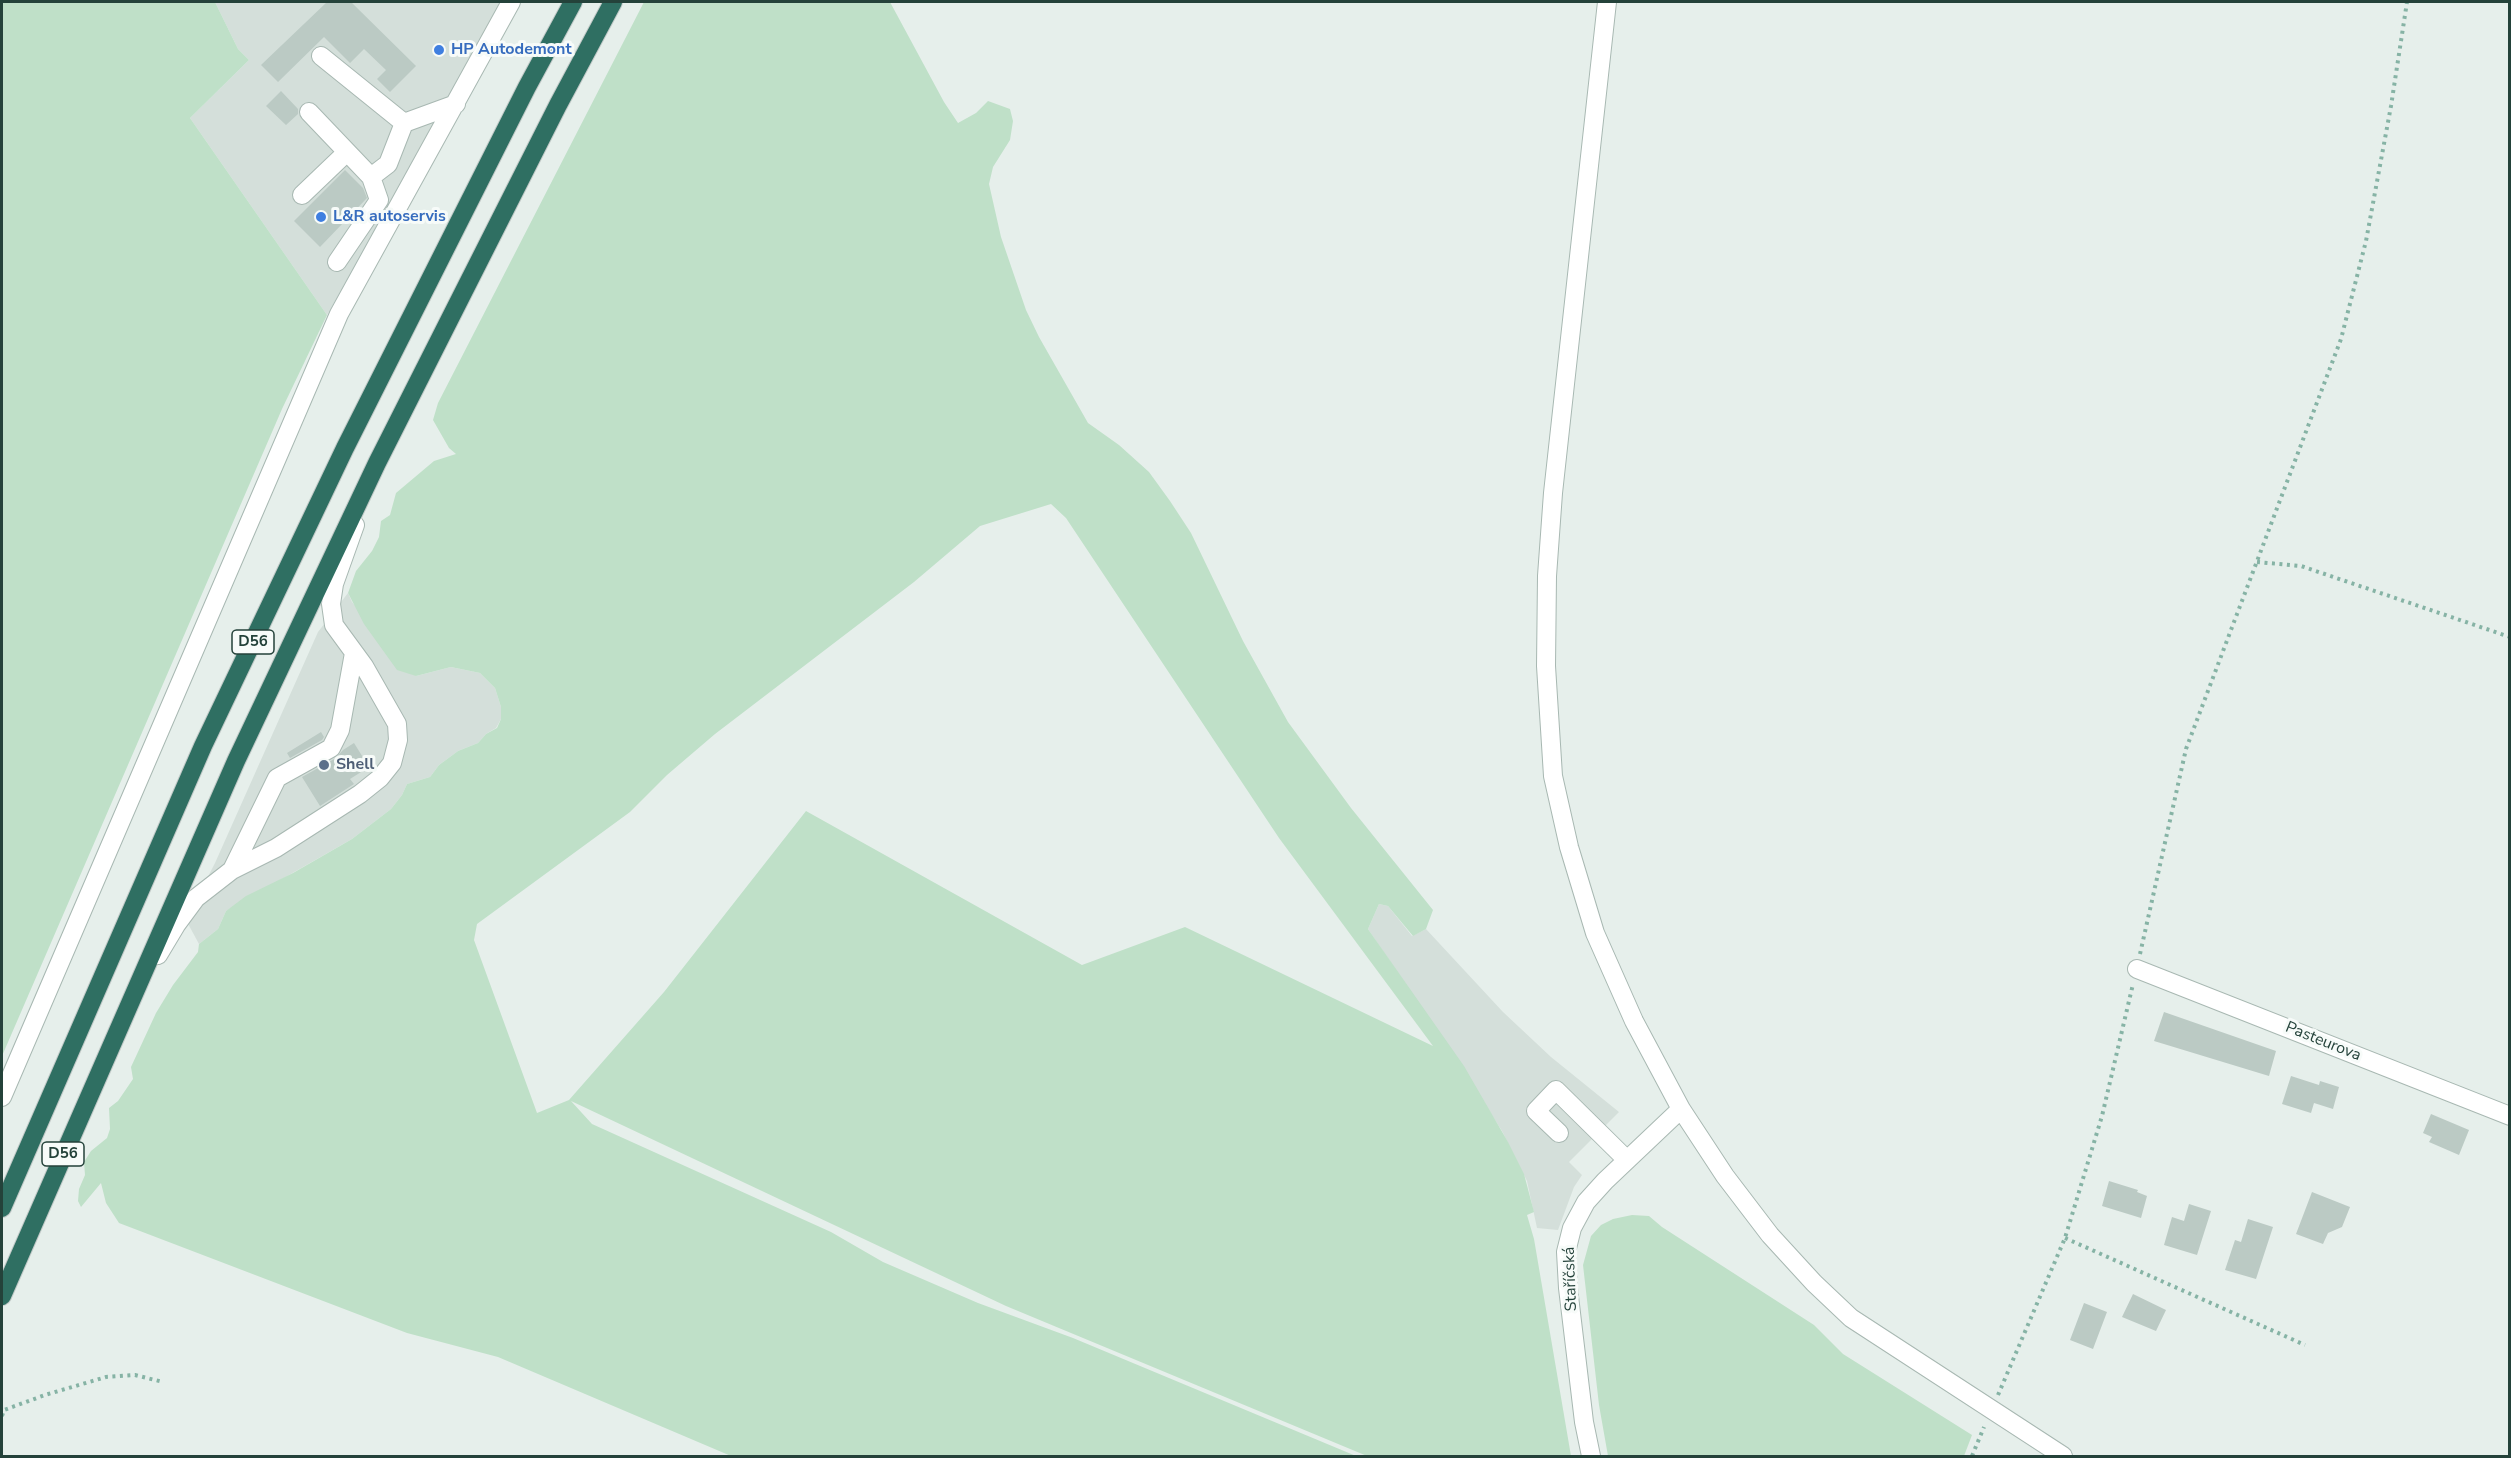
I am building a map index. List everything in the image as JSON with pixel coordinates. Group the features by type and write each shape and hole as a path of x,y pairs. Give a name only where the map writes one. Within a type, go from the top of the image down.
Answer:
{"highway":[{"name":"D56","path":"2,1208 208,736 350,437 527,87 573,2"},
{"name":"D56","path":"2,1296 236,761 377,463 558,105 613,2"}],"street":[{"path":"2,1097 339,314 511,2"},
{"path":"1607,2 1554,482 1546,576 1546,666 1552,776 1569,847 1595,933 1634,1021 1681,1109 1725,1176 1770,1235 1814,1283 1851,1318 2063,1456"},
{"path":"321,56 404,123"},
{"path":"371,177 388,164 404,123 456,104"},
{"path":"309,112 371,177 379,200 337,262"},
{"path":"302,195 347,152"},
{"path":"125,1011 176,925 196,898 232,870 276,848 360,794 380,778 392,763 398,740 397,724 354,653 334,625 331,604 334,584 377,463"},
{"path":"232,870 277,778 331,748 340,730 354,653"},
{"name":"Pasteurova","path":"2137,969 2510,1116"},
{"path":"1559,1133 1536,1111 1556,1090 1626,1160"},
{"name":"Staříčská","path":"1591,1456 1579,1377 1566,1252 1572,1228 1586,1202 1626,1160 1681,1109"}],"path":[{"path":"1972,1456 2065,1238 2102,1116 2186,749 2341,339 2366,241 2391,106 2407,2"},
{"path":"2257,562 2301,566 2510,637"},
{"path":"2065,1238 2305,1345"},
{"path":"2,1416 4,1410 24,1402 97,1379 135,1375 163,1382"}],"shaded area":[{"name":"L&R autoservis","path":"215,2 502,2 450,99 327,315 190,118 249,60 238,49"},
{"path":"348,593 352,602 416,676 451,667 480,673 495,688 501,707 501,719 496,728 478,743 458,751 439,765 430,777 407,784 391,809 352,839 226,911 218,929 199,944 186,920 215,863 318,632"},
{"path":"1379,904 1388,906 1412,936 1426,929 1503,1012 1551,1057 1619,1112 1569,1162 1582,1175 1574,1187 1558,1230 1537,1228 1527,1181 1502,1131 1368,929"}],"green space":[{"path":"2,2 215,2 238,49 249,60 190,118 327,315 282,409 2,1056"},
{"path":"644,2 890,2 944,102 958,123 976,113 988,101 1010,109 1013,121 1010,140 993,167 989,184 1001,237 1026,310 1039,337 1088,423 1119,445 1149,472 1170,501 1191,533 1243,641 1288,722 1351,808 1433,910 1426,929 1413,936 1388,906 1379,904 1368,929 1464,1066 1524,1174 1534,1212 1527,1215 1534,1239 1571,1456 1367,1456 1006,1306 571,1101 592,1124 831,1232 883,1262 978,1303 1073,1338 1356,1456 731,1456 498,1357 407,1333 119,1223 106,1203 101,1183 81,1207 78,1201 79,1189 85,1175 84,1162 91,1151 107,1138 110,1129 109,1108 118,1101 133,1079 131,1067 156,1013 173,985 198,952 199,944 218,929 226,911 246,896 293,873 352,839 391,809 407,784 430,777 439,765 458,751 478,743 486,734 497,728 501,719 501,707 495,688 480,673 451,667 416,676 397,670 364,624 348,593 356,571 372,551 379,537 381,521 390,515 396,493 434,461 456,454 449,448 433,420 438,403","holes":["1051,504 1066,518 1279,838 1433,1046 1185,927 1082,965 806,811 664,992 569,1100 537,1113 474,940 477,924 630,812 667,775 715,734 914,582 980,526"]},
{"path":"1632,1215 1649,1216 1662,1227 1814,1325 1843,1354 1972,1435 1964,1456 1608,1456 1599,1405 1583,1265 1591,1236 1601,1225 1613,1219"}],"building":[{"path":"327,2 351,2 416,66 390,92 377,79 386,70 364,49 350,63 324,37 278,82 261,65"},
{"path":"281,91 298,109 298,114 286,125 266,106"},
{"path":"345,170 363,188 367,198 320,247 294,221"},
{"path":"321,732 324,737 322,740 290,758 287,753"},
{"path":"354,743 369,767 350,779 354,784 320,806 302,777 336,758"},
{"path":"2164,1012 2276,1051 2269,1076 2154,1041"},
{"path":"2291,1076 2319,1085 2320,1081 2339,1087 2333,1109 2314,1103 2311,1113 2282,1104"},
{"path":"2431,1114 2469,1130 2459,1155 2429,1142 2432,1137 2423,1133"},
{"path":"2109,1181 2138,1190 2137,1192 2147,1196 2141,1218 2102,1206"},
{"path":"2312,1192 2350,1207 2342,1227 2328,1233 2323,1244 2296,1234"},
{"path":"2189,1204 2211,1211 2197,1255 2164,1245 2172,1217 2184,1221"},
{"path":"2248,1219 2273,1227 2256,1279 2225,1270 2235,1240 2241,1242"},
{"path":"2133,1294 2166,1310 2156,1331 2122,1317"},
{"path":"2084,1303 2107,1312 2093,1349 2070,1340"}],"place":[{"name":"HP Autodemont","path":"439,50"},
{"name":"L&R autoservis","path":"321,217"},
{"name":"Shell","path":"324,765"}]}
